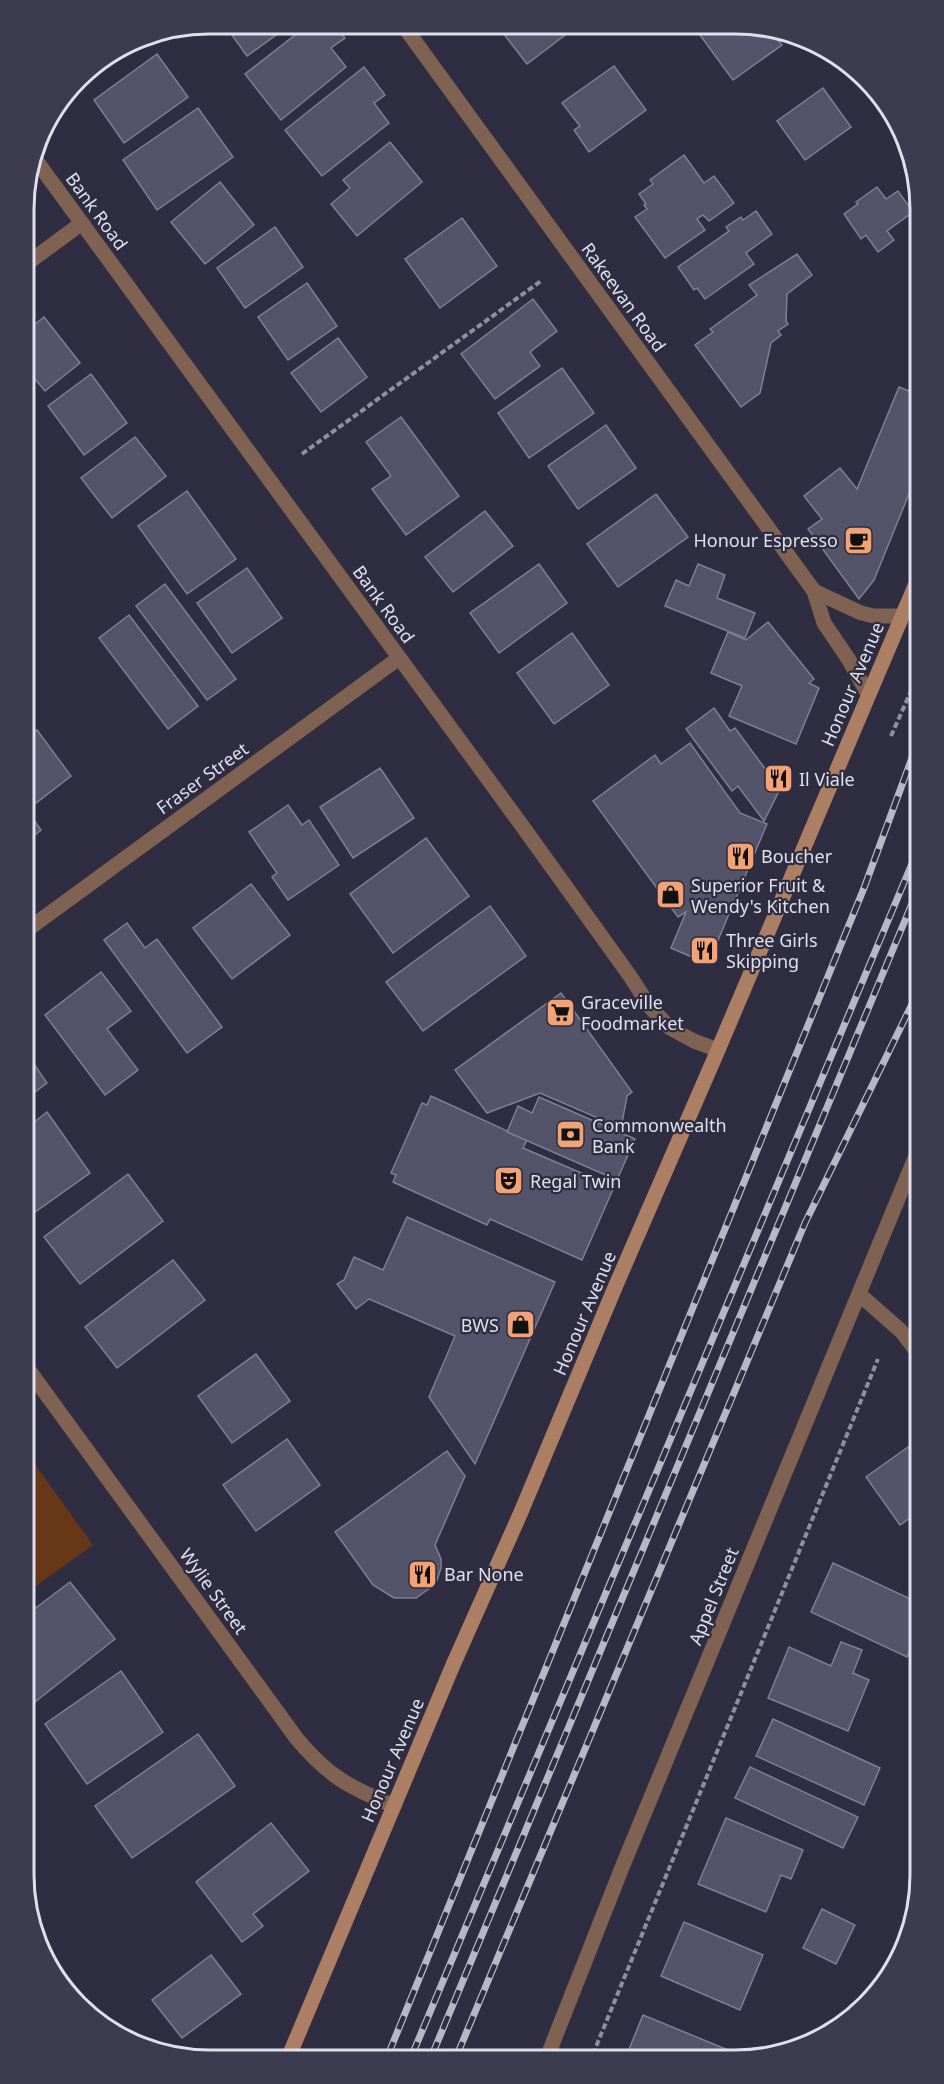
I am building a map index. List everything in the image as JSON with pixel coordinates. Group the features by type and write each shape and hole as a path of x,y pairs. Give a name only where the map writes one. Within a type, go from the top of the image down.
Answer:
{"main road":[{"name":"Honour Avenue","path":"292,2050 910,597"}],"street":[{"name":"Rakeevan Road","path":"410,34 814,591 824,623 868,694"},
{"name":"Bank Road","path":"40,165 615,954 650,1007 670,1028 694,1041 718,1050"},
{"path":"35,258 82,223"},
{"name":"Rakeevan Road","path":"814,591 861,613 874,616 902,616"},
{"name":"Fraser Street","path":"35,924 399,658"},
{"name":"Appel Street","path":"550,2050 628,1854 909,1172"},
{"path":"860,1294 901,1331 909,1342"},
{"name":"Wylie Street","path":"34,1378 297,1739 328,1772 345,1784 394,1806"}],"path":[{"path":"302,454 541,281"},
{"path":"891,736 910,694"},
{"path":"595,2050 878,1359"}],"shaded area":[{"path":"34,1463 93,1545 34,1587"}],"building":[{"path":"231,34 278,34 247,56"},
{"path":"296,34 342,34 345,38 331,48 346,67 281,120 245,74"},
{"path":"504,34 566,34 527,64"},
{"path":"699,34 734,34 779,41 782,45 733,80"},
{"path":"157,54 188,97 124,143 94,100"},
{"path":"614,66 646,110 589,152 574,130 580,126 562,103"},
{"path":"364,67 385,95 374,103 389,123 322,176 285,130"},
{"path":"823,88 851,127 805,160 777,121"},
{"path":"198,108 233,157 157,210 123,160"},
{"path":"390,142 422,182 357,236 331,204 350,188 343,180"},
{"path":"684,155 704,183 714,176 734,203 709,221 703,215 697,219 705,230 665,258 635,217 647,209 639,194 653,184 650,180"},
{"path":"220,182 254,225 205,264 171,222"},
{"path":"877,187 886,199 898,191 910,207 910,214 887,231 894,240 878,252 866,235 861,239 844,214 858,204 856,202"},
{"path":"756,211 772,234 746,253 754,264 705,299 697,288 694,290 678,267 729,231 726,227 741,217 743,220"},
{"path":"462,218 497,266 440,308 405,259"},
{"path":"275,227 303,267 245,308 217,268"},
{"path":"797,254 812,275 787,294 786,321 788,324 778,331 781,335 771,343 760,393 741,407 695,345 713,332 710,329 757,295 749,285"},
{"path":"307,283 337,326 288,360 258,317"},
{"path":"533,299 557,331 530,352 540,366 495,399 461,354"},
{"path":"44,317 80,363 45,391 35,379 35,324"},
{"path":"338,338 367,377 321,412 291,373"},
{"path":"562,368 594,413 529,458 498,413"},
{"path":"91,374 127,423 84,455 48,406"},
{"path":"899,387 910,391 910,492 874,580 859,599 808,529 822,519 804,496 840,468 857,489"},
{"path":"401,417 459,496 406,535 372,489 391,476 366,442"},
{"path":"606,425 636,468 578,509 548,466"},
{"path":"135,437 166,476 112,518 81,478"},
{"path":"187,491 236,559 187,594 138,526"},
{"path":"656,494 688,537 618,587 587,544"},
{"path":"485,511 513,546 453,592 425,557"},
{"path":"539,564 567,603 499,653 470,613"},
{"path":"698,564 725,575 717,598 755,613 745,638 665,606 676,580 689,586"},
{"path":"247,568 282,618 232,653 197,603"},
{"path":"165,584 236,679 207,700 136,606"},
{"path":"129,615 198,706 168,729 99,638"},
{"path":"768,622 814,679 809,683 819,688 796,744 729,716 742,686 711,673 728,632 746,640"},
{"path":"572,633 609,685 554,724 517,673"},
{"path":"714,708 730,731 735,728 780,789 764,821 738,786 732,791 686,729"},
{"path":"37,730 71,776 35,804 35,731"},
{"path":"690,743 740,813 767,824 708,964 671,948 686,912 678,917 593,801 655,755 661,764"},
{"path":"380,768 414,818 353,858 320,807"},
{"path":"288,805 302,825 309,820 339,865 288,900 272,877 277,873 249,832"},
{"path":"35,821 41,830 35,835"},
{"path":"426,838 469,896 393,953 350,894"},
{"path":"251,884 290,935 232,979 193,928"},
{"path":"490,906 526,956 423,1031 386,982"},
{"path":"127,923 145,948 157,939 222,1027 187,1053 104,940"},
{"path":"101,972 131,1011 107,1029 138,1070 105,1095 45,1015"},
{"path":"561,993 632,1092 627,1096 621,1128 540,1093 487,1113 455,1070"},
{"path":"34,1065 47,1083 34,1092"},
{"path":"431,1096 527,1140 523,1148 614,1187 582,1260 490,1219 487,1225 393,1182 396,1175 391,1173 422,1103 427,1105"},
{"name":"Commonwealth Bank","path":"539,1097 635,1139 617,1180 507,1132 518,1106 532,1113"},
{"path":"47,1112 90,1173 34,1212 34,1122"},
{"path":"128,1174 163,1221 80,1284 44,1237"},
{"path":"407,1217 555,1282 475,1464 429,1397 455,1336 369,1299 356,1309 337,1284 344,1280 354,1257 383,1270"},
{"path":"173,1260 205,1300 117,1368 85,1327"},
{"path":"256,1354 290,1401 232,1443 198,1396"},
{"path":"287,1439 320,1485 256,1531 223,1485"},
{"path":"908,1447 909,1518 900,1525 866,1477"},
{"path":"447,1451 465,1476 435,1545 441,1559 437,1580 416,1598 394,1598 373,1585 335,1532"},
{"path":"833,1563 909,1598 909,1652 907,1657 811,1612"},
{"path":"70,1582 115,1639 35,1702 34,1701 34,1609"},
{"path":"841,1642 862,1650 853,1673 869,1680 848,1731 768,1698 789,1647 831,1666"},
{"path":"121,1671 163,1732 87,1784 45,1724"},
{"path":"773,1719 880,1768 864,1805 756,1756"},
{"path":"198,1734 235,1786 132,1858 95,1806"},
{"path":"750,1767 858,1817 843,1848 735,1798"},
{"path":"726,1818 803,1850 791,1879 781,1875 766,1912 698,1884"},
{"path":"271,1823 309,1871 253,1914 263,1926 242,1942 196,1882"},
{"path":"822,1909 855,1925 836,1964 803,1948"},
{"path":"684,1922 763,1955 740,2010 661,1976"},
{"path":"211,1955 241,1994 182,2038 152,2000"},
{"path":"643,2015 728,2050 629,2050"}],"railway":[{"path":"390,2050 864,888 910,764"},
{"path":"414,2050 910,869"},
{"path":"434,2050 910,909"},
{"path":"459,2050 805,1223 910,1009"}],"place":[{"name":"Honour Espresso","path":"859,540"},
{"name":"Il Viale","path":"778,779"},
{"name":"Boucher","path":"740,856"},
{"name":"Superior Fruit & Wendy's Kitchen","path":"670,895"},
{"name":"Three Girls Skipping","path":"705,950"},
{"name":"Graceville Foodmarket","path":"560,1012"},
{"name":"Commonwealth Bank","path":"571,1135"},
{"name":"Regal Twin","path":"509,1181"},
{"name":"BWS","path":"520,1325"},
{"name":"Bar None","path":"423,1574"}]}
